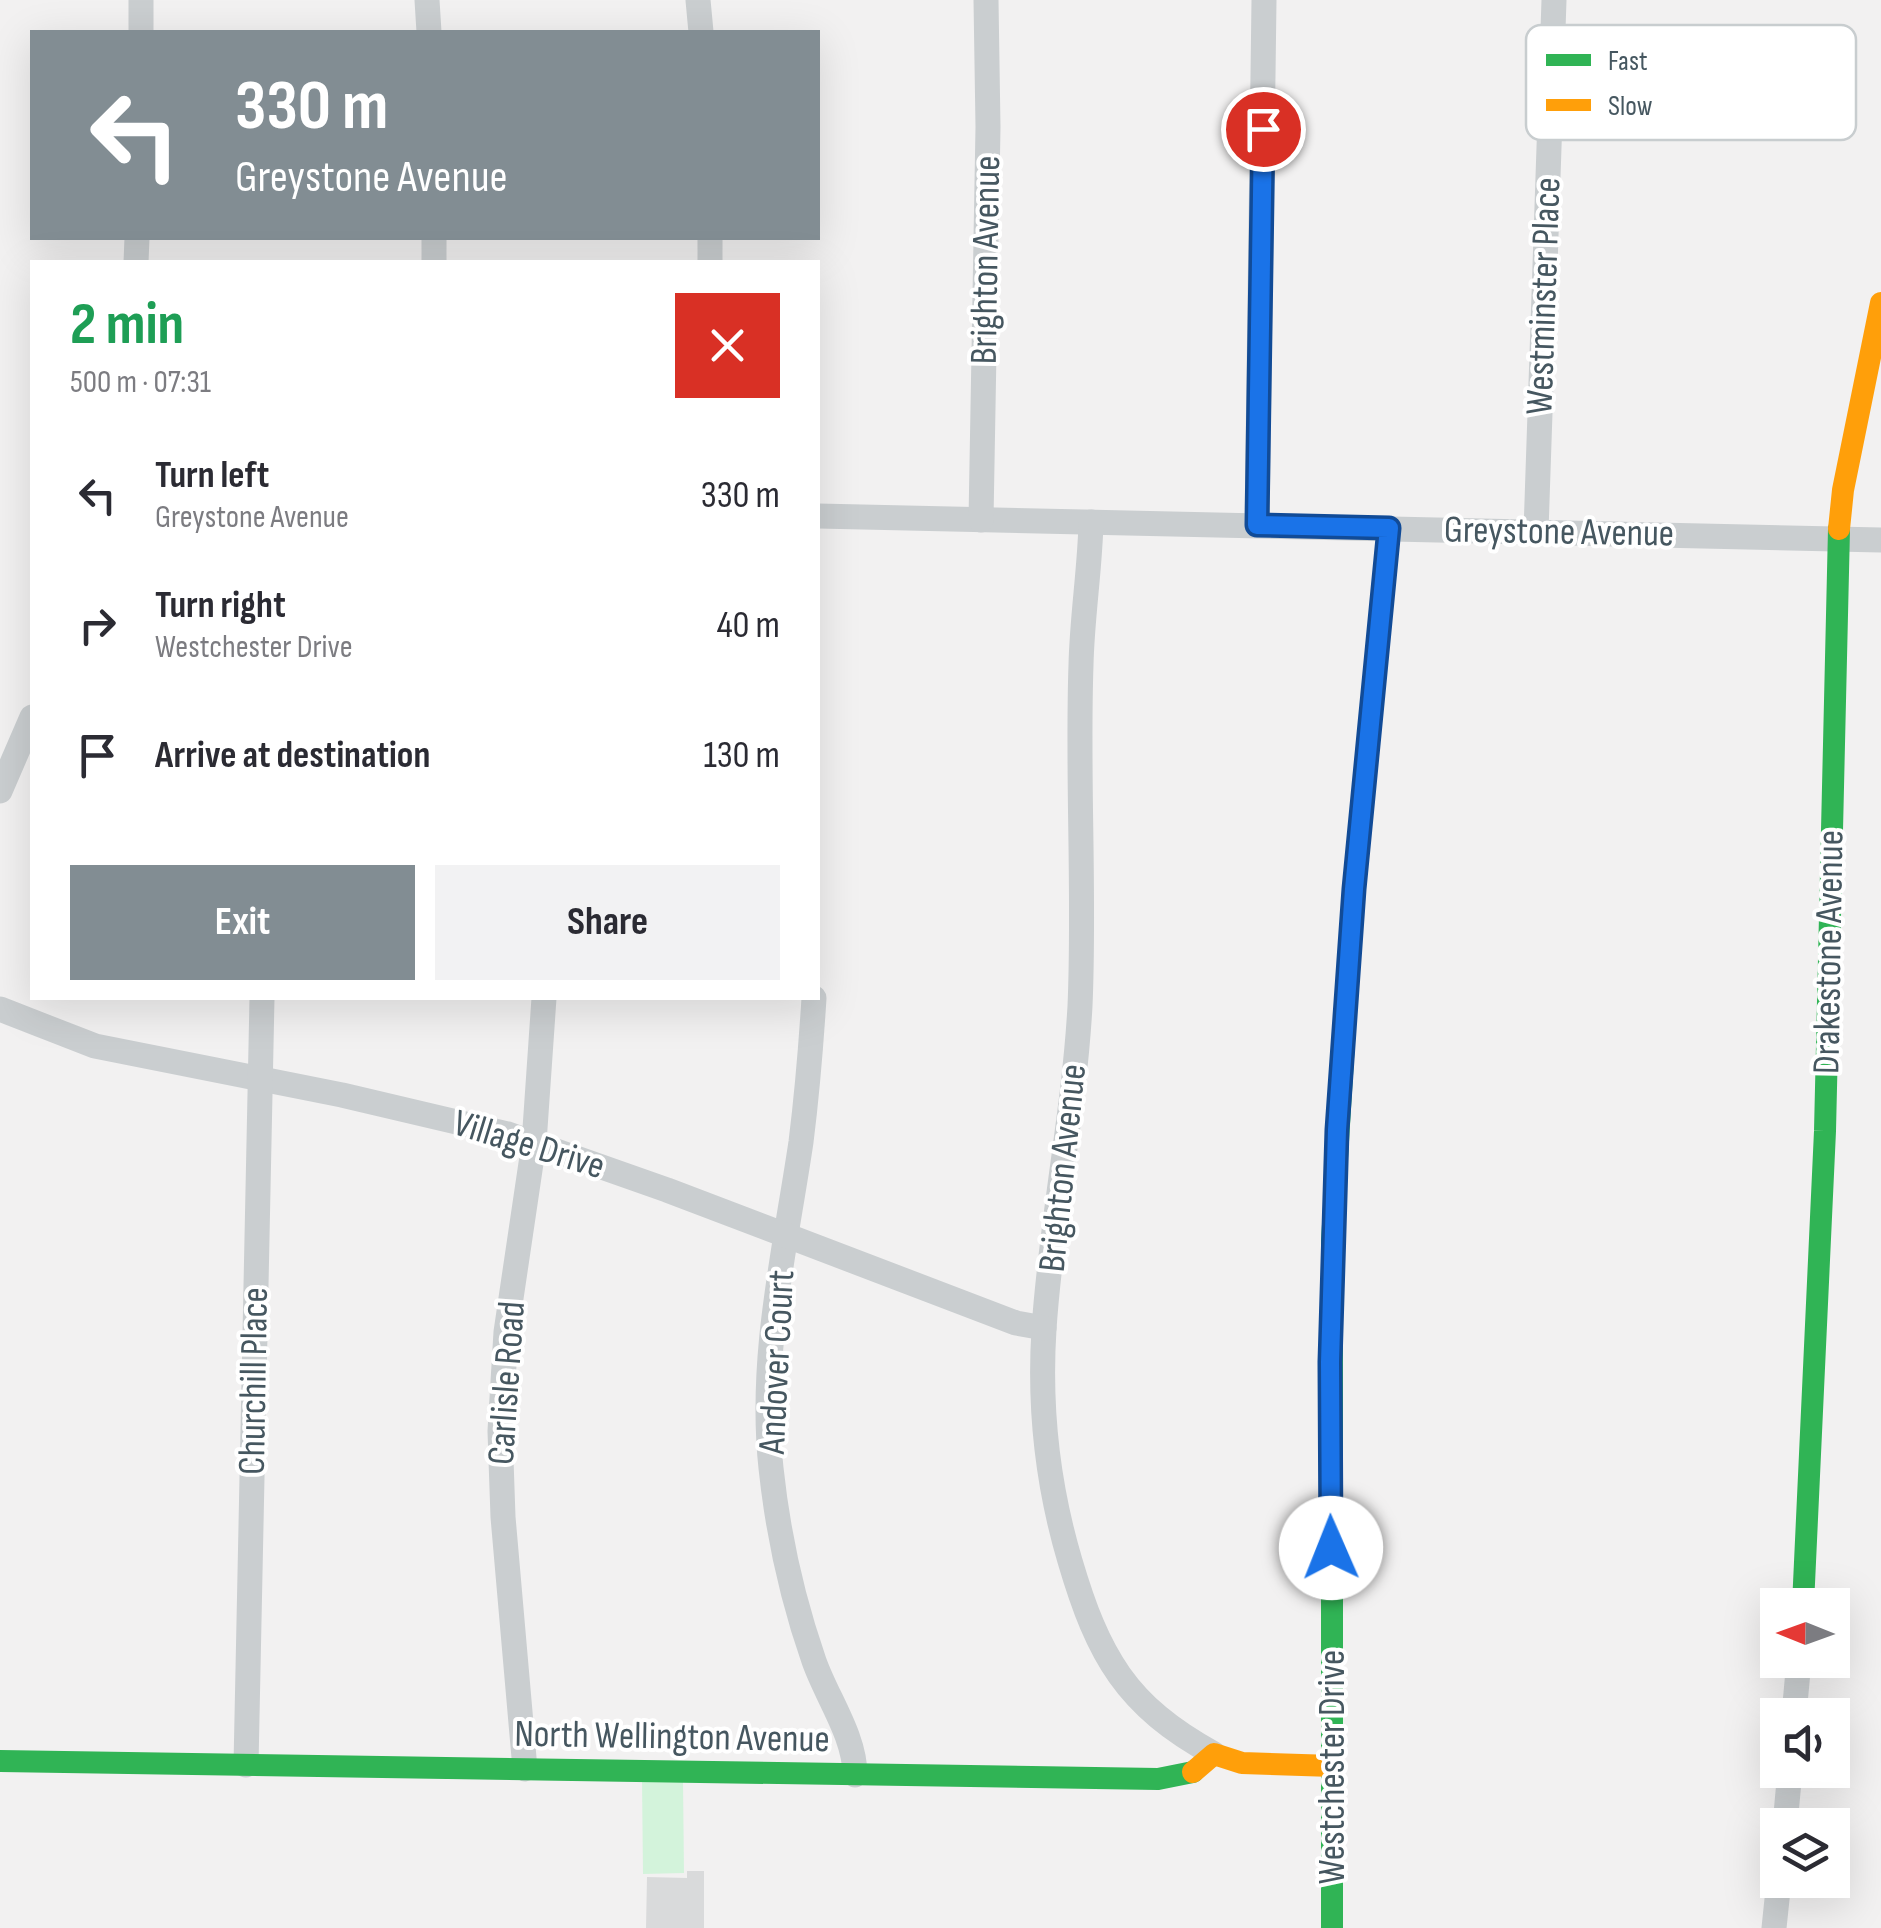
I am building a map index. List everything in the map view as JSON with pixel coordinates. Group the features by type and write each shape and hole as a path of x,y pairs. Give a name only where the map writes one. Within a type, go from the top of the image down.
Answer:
{"street":[{"path":"140,30 141,0"},
{"path":"427,0 429,30"},
{"path":"698,0 701,30"},
{"name":"Brighton Avenue","path":"982,520 986,0"},
{"path":"1257,525 1264,0"},
{"name":"Westminster Place","path":"1553,25 1554,0"},
{"name":"Westminster Place","path":"1536,531 1549,140"},
{"name":"Drakestone Avenue","path":"1803,1588 1825,1116 1838,538 1881,304"},
{"name":"Greystone Avenue","path":"820,516 1881,540"},
{"name":"Brighton Avenue","path":"1091,522 1081,664 1080,1007 1044,1328 1048,1458 1065,1543 1092,1624 1114,1670 1147,1709 1214,1754"},
{"name":"Westchester Drive","path":"1332,1928 1330,1362 1336,1148 1354,889 1389,528"},
{"path":"0,791 30,723"},
{"name":"Churchill Place","path":"246,1765 262,1000"},
{"name":"Carlisle Road","path":"525,1770 503,1517 500,1430 506,1332 534,1143 544,1000"},
{"name":"Andover Court","path":"814,1000 807,1090 770,1336 768,1407 776,1513 798,1611 850,1746 855,1775"},
{"name":"Village Drive","path":"0,1010 96,1046 458,1121 534,1143 1016,1323 1044,1328"},
{"path":"1214,1754 1242,1763 1333,1766"},
{"name":"North Wellington Avenue","path":"0,1761 1158,1779 1200,1771 1214,1754"},
{"path":"1774,1928 1777,1898"}],"green space":[{"path":"642,1781 683,1781 684,1873 643,1874"}],"building":[{"path":"687,1871 704,1871 704,1928 646,1928 647,1877 687,1878"}],"traffic: fast":[{"path":"1804,1588 1825,1131 1839,529"},
{"path":"1332,1928 1332,1241 1351,926"},
{"path":"0,1761 1158,1779 1193,1772"}],"traffic: slow":[{"path":"1839,529 1843,490 1881,303"},
{"path":"1351,926 1389,528"},
{"path":"1193,1772 1214,1754 1242,1763 1333,1766"}],"route":[{"path":"1263,129 1257,525 1389,528 1354,889 1337,1130 1330,1362 1331,1548"}]}
